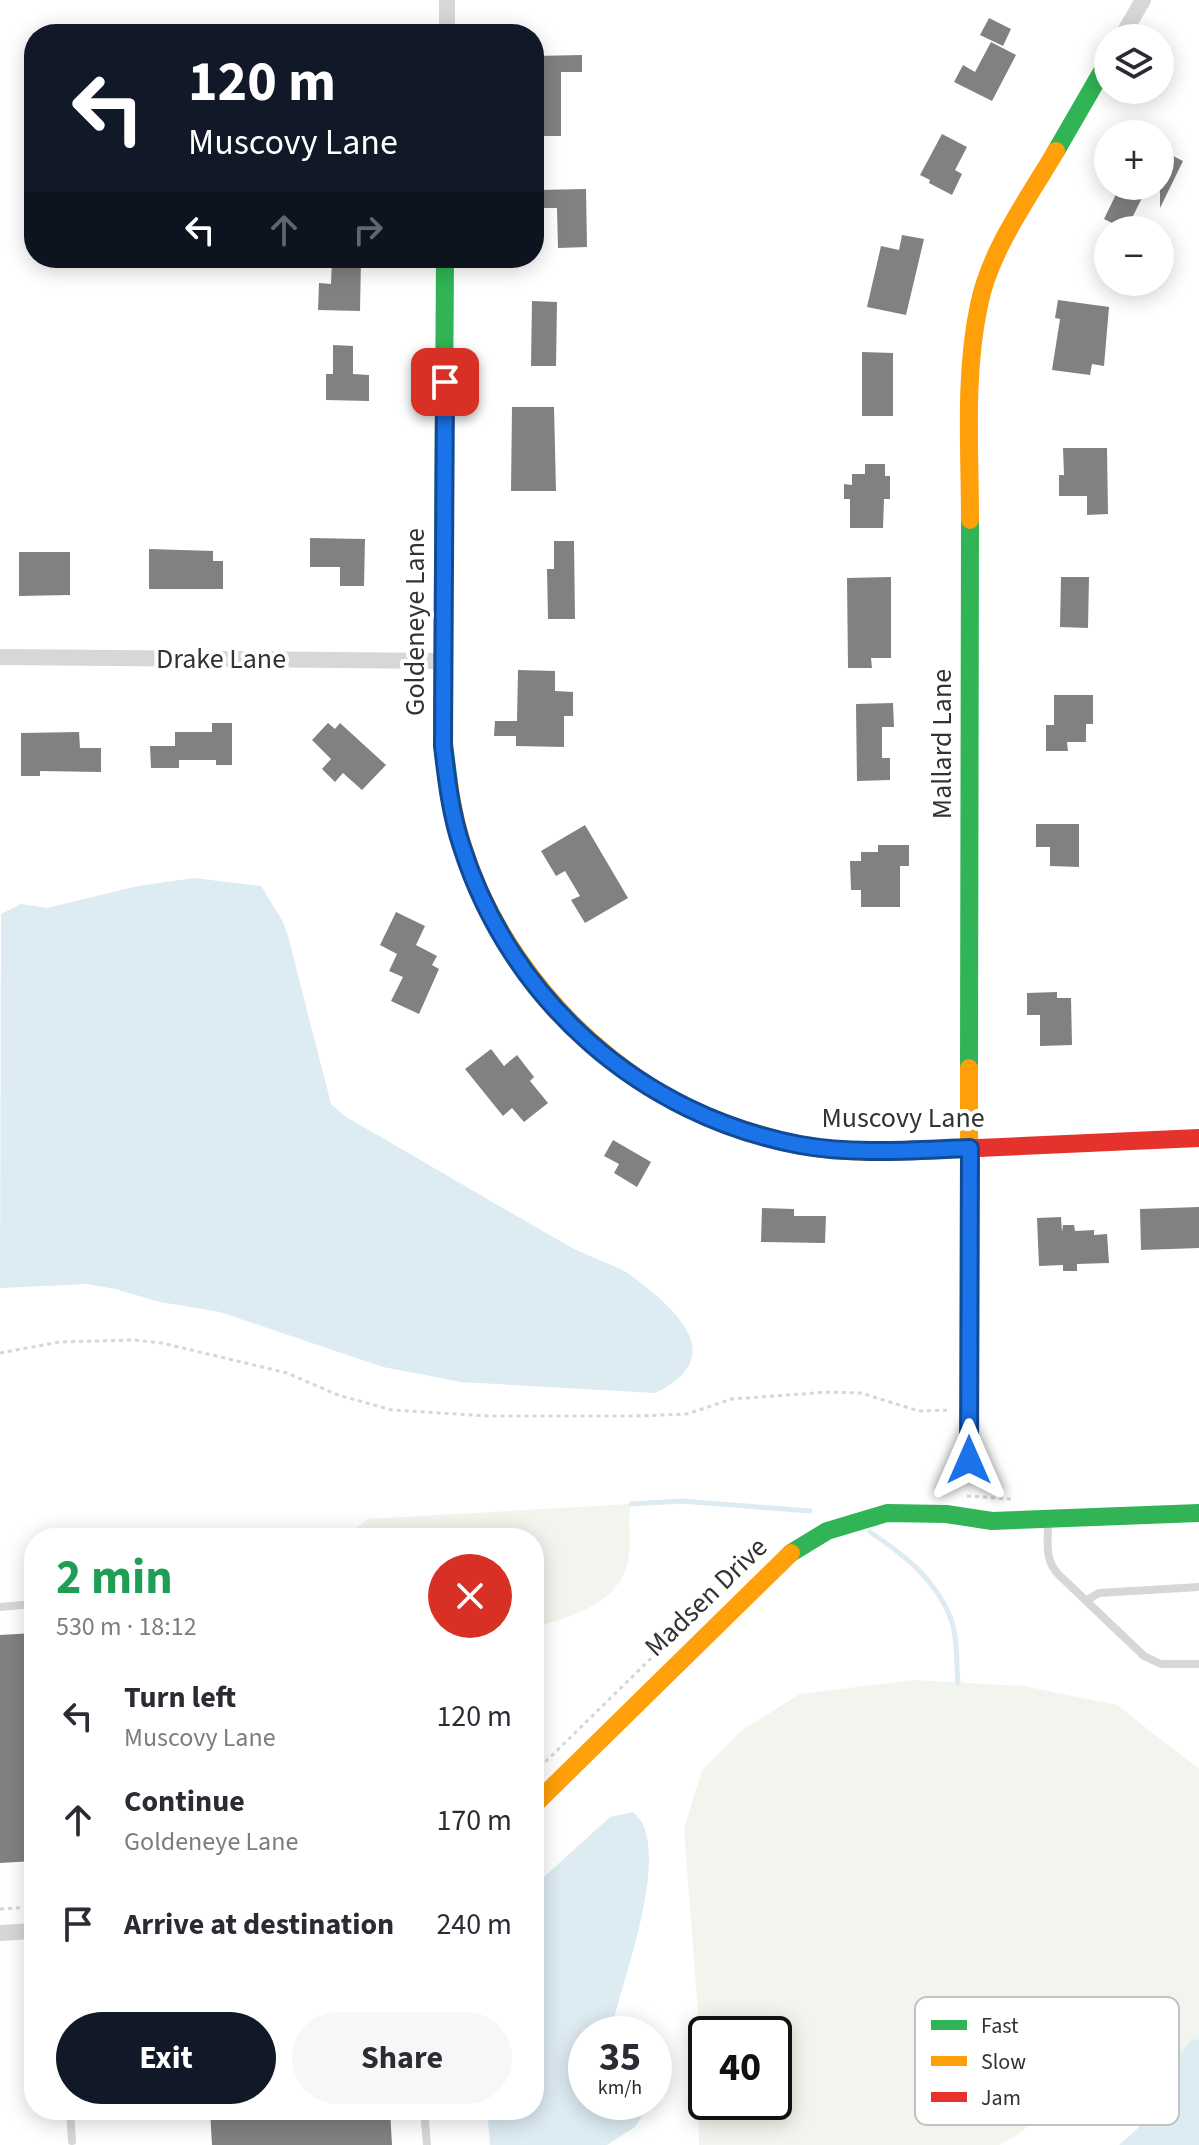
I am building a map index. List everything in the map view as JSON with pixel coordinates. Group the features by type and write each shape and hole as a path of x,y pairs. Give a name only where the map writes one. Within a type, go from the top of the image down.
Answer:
{"street":[{"path":"447,0 447,24"},
{"path":"1129,24 1143,0"},
{"name":"Mallard Lane","path":"969,1460 970,370 974,328 999,249 1094,85"},
{"name":"Goldeneye Lane","path":"445,268 443,746 448,791 461,845 477,888 503,939 552,1007"},
{"name":"Drake Lane","path":"0,657 443,661"},
{"name":"Muscovy Lane","path":"552,1007 598,1050 649,1088 699,1114 745,1131 800,1145 864,1152 1199,1138"},
{"name":"Madsen Drive","path":"544,1795 784,1557 827,1531 887,1513 946,1514 992,1521 1199,1513"},
{"path":"0,1933 24,1932"}],"lane":[{"path":"1049,1519 1048,1556 1051,1568 1151,1660 1161,1664 1199,1664"},
{"path":"1087,1600 1099,1593 1199,1587"},
{"path":"0,1607 24,1605"},
{"path":"71,2120 72,2141"},
{"path":"425,2120 427,2145"}],"path":[{"path":"0,1353 59,1342 134,1340 162,1343 287,1373 338,1395 392,1410 490,1416 687,1414 732,1399 829,1392 861,1393 919,1411 969,1409"},
{"path":"965,1495 1020,1499"},
{"path":"544,1763 680,1628 697,1620"},
{"path":"0,1909 24,1908"}],"shaded area":[{"path":"194,878 261,886 282,920 331,1104 346,1117 539,1229 633,1277 671,1309 688,1333 693,1353 680,1377 655,1393 461,1382 383,1367 220,1312 160,1302 115,1289 87,1284 0,1288 1,914 21,904 47,908 138,886"},
{"path":"631,1504 629,1553 618,1584 608,1595 581,1612 544,1625 544,1528 356,1528 367,1519"},
{"path":"914,1680 1024,1686 1117,1705 1199,1769 1199,2105 1179,2109 1179,1997 915,1997 915,2125 1029,2125 1019,2134 999,2145 699,2145 699,2120 792,2120 792,2016 698,2016 684,1829 702,1770 741,1731 800,1694"},
{"path":"633,1812 643,1825 648,1848 645,1900 615,2016 568,2016 568,2120 639,2120 635,2127 607,2145 490,2145 488,2120 544,2120 544,1877 610,1817"},
{"path":"1192,2039 1199,2040 1199,2145 1119,2145 1140,2125 1179,2125 1179,2056"}],"building":[{"path":"989,18 1011,29 1003,46 980,35"},
{"path":"991,42 1016,55 992,101 954,82 963,65 975,72"},
{"path":"582,55 582,72 561,72 561,136 544,136 544,56"},
{"path":"942,134 967,147 955,170 962,174 952,195 920,175"},
{"path":"1174,156 1183,161 1174,179"},
{"path":"586,189 587,247 558,248 557,208 544,208 544,190"},
{"path":"1113,200 1141,200 1133,216 1105,216"},
{"path":"902,235 924,239 906,315 867,307 881,246 899,250"},
{"path":"332,268 361,268 360,311 318,310 319,283 331,284"},
{"path":"1058,300 1109,307 1104,366 1092,364 1090,375 1052,370 1060,319 1055,318"},
{"path":"532,301 557,302 556,366 531,366"},
{"path":"333,345 353,346 353,374 369,375 369,401 326,400 326,374 333,374"},
{"path":"862,352 893,353 893,416 862,416"},
{"path":"512,407 554,407 556,491 511,491"},
{"path":"1063,448 1107,448 1108,514 1087,515 1087,496 1059,496 1059,475 1064,475"},
{"path":"865,464 885,464 885,476 890,476 890,499 884,499 883,528 850,528 850,499 844,499 844,484 852,485 852,474 865,474"},
{"path":"310,538 365,539 364,586 340,586 340,567 310,567"},
{"path":"554,541 574,541 575,619 548,619 547,569 554,569"},
{"path":"149,549 213,551 213,561 223,561 223,589 149,589"},
{"path":"19,552 70,552 70,595 19,596"},
{"path":"891,577 891,658 871,658 872,668 848,668 847,578"},
{"path":"1061,577 1089,577 1088,628 1060,627"},
{"path":"518,670 555,671 555,691 573,692 573,716 564,716 564,747 516,746 516,736 494,736 495,721 517,721"},
{"path":"1054,695 1093,695 1093,724 1086,724 1086,742 1067,742 1068,751 1046,751 1046,725 1054,725"},
{"path":"893,703 894,727 882,727 882,758 890,758 890,780 857,781 856,704"},
{"path":"212,723 232,723 232,765 216,765 216,760 179,760 179,768 151,768 150,746 175,746 175,732 212,732"},
{"path":"328,723 335,729 340,723 386,765 362,790 343,773 335,782 322,769 331,759 312,740"},
{"path":"79,732 80,748 101,748 101,772 40,771 40,776 21,776 21,733"},
{"path":"1036,824 1079,824 1079,867 1050,866 1050,847 1036,847"},
{"path":"585,825 628,898 585,923 571,900 580,896 565,871 556,876 541,851"},
{"path":"878,845 909,845 909,866 900,866 900,907 861,907 861,890 851,890 850,861 861,861 861,852 878,852"},
{"path":"396,912 425,926 416,945 437,956 432,965 439,969 419,1014 391,1001 403,977 389,971 397,954 380,945"},
{"path":"1057,992 1057,998 1071,998 1072,1045 1040,1046 1040,1015 1027,1015 1027,993"},
{"path":"491,1049 504,1066 517,1055 534,1077 530,1081 548,1103 524,1122 512,1108 503,1116 465,1069"},
{"path":"613,1140 651,1162 637,1187 614,1173 619,1164 604,1156"},
{"path":"1199,1207 1199,1248 1141,1250 1140,1209"},
{"path":"762,1208 794,1209 794,1216 826,1216 825,1243 761,1242"},
{"path":"1061,1217 1062,1232 1063,1225 1074,1225 1075,1231 1094,1230 1094,1235 1107,1234 1109,1263 1077,1264 1077,1271 1063,1271 1063,1265 1039,1266 1037,1218"},
{"path":"24,1634 24,1862 0,1863 0,1635"},
{"path":"211,2120 391,2120 392,2145 212,2145"}],"waterway":[{"path":"631,1504 682,1501 810,1511"},
{"path":"870,1532 918,1569 945,1605 955,1634 958,1683"}],"traffic: fast":[{"path":"1056,151 1094,85"},
{"path":"445,268 442,728 449,783"},
{"path":"969,1068 970,520"},
{"path":"791,1553 827,1531 887,1513 946,1514 992,1521 1199,1513"}],"traffic: slow":[{"path":"970,520 971,358 979,305 1001,245 1056,151"},
{"path":"449,783 458,830 473,876 494,919 519,960 548,997 581,1032 618,1063 657,1091 690,1109 799,1145 857,1152 957,1149"},
{"path":"969,1068 969,1460"},
{"path":"544,1795 791,1553"}],"traffic: jam":[{"path":"957,1149 1199,1138"}],"route":[{"path":"445,382 443,746 448,791 461,845 477,888 503,939 556,1012 610,1060 649,1088 699,1114 745,1131 800,1145 864,1152 970,1148 969,1460"}]}
